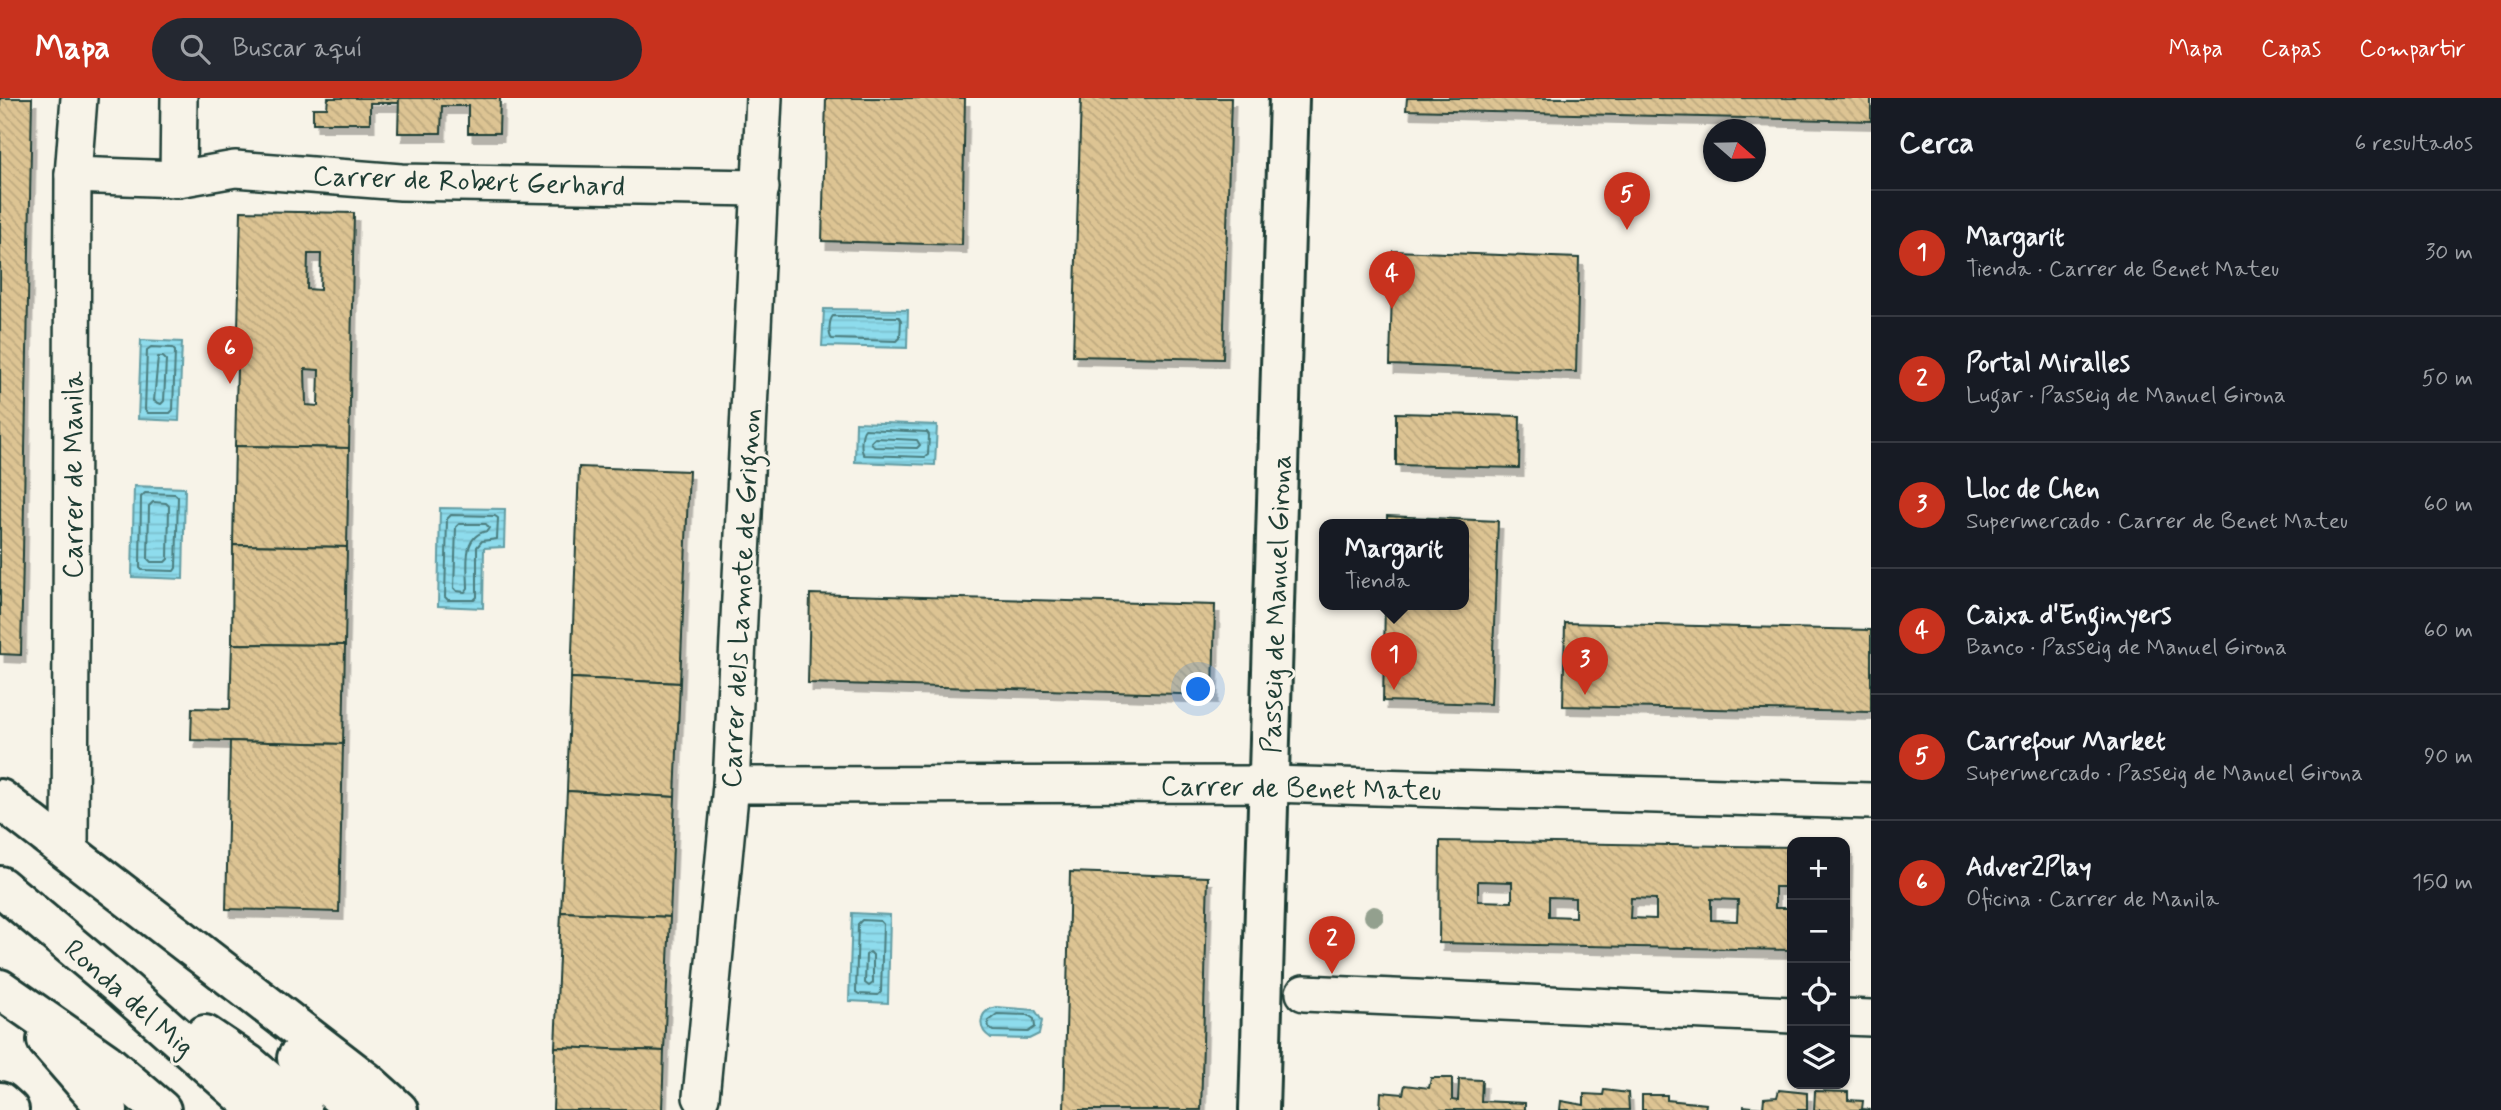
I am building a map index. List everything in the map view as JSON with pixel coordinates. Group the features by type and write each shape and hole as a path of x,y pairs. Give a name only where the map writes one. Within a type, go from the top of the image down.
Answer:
{"main road":[{"name":"Passeig de Manuel Girona","path":"1259,1110 1289,98"},
{"path":"0,799 368,1083 398,1110"},
{"name":"Ronda del Mig","path":"0,887 124,990 259,1110"},
{"path":"139,907 247,1014 355,1110"},
{"path":"124,990 202,1033 248,1064 302,1110"},
{"path":"6,993 108,1110"},
{"path":"6,993 105,1062 161,1110"},
{"path":"0,1102 9,1110"}],"street":[{"name":"Carrer de Manila","path":"71,853 73,175 79,98"},
{"path":"178,179 179,98"},
{"name":"Carrer dels Lamote de Grignon","path":"701,1097 732,785 764,98"},
{"name":"Carrer de Robert Gerhard","path":"73,175 178,179 235,169 401,182 761,188"},
{"name":"Carrer de Benet Mateu","path":"732,785 1269,784 1871,801"},
{"path":"1304,993 1787,1014"},
{"path":"1850,1017 1871,1018"}],"water":[{"path":"824,309 908,310 907,348 822,346"},
{"path":"141,340 182,342 179,421 138,419"},
{"path":"856,422 937,425 935,465 855,462"},
{"path":"134,486 185,488 183,579 132,577"},
{"path":"440,508 505,509 504,547 484,548 483,608 438,606"},
{"path":"852,913 890,915 888,1003 849,1001"},
{"path":"996,1007 1035,1010 1042,1021 1039,1034 1029,1039 991,1038 983,1030 982,1021 986,1012"}],"building":[{"path":"0,98 32,98 21,655 0,654"},
{"path":"328,98 399,98 399,103 370,103 370,123 313,123 313,108 327,108"},
{"path":"399,98 500,98 499,133 468,133 468,106 442,106 441,133 398,133"},
{"path":"826,98 965,98 962,245 822,241"},
{"path":"1081,98 1231,98 1223,359 1073,356"},
{"path":"1407,98 1871,98 1871,121 1406,110"},
{"path":"241,211 354,213 349,448 235,446","holes":["308,254 321,254 320,290 307,289","305,369 319,370 318,406 306,405"]},
{"path":"1393,251 1579,258 1576,372 1390,365"},
{"path":"1396,413 1520,416 1519,468 1396,465"},
{"path":"235,446 349,448 347,547 233,545"},
{"path":"579,467 689,471 680,683 571,678"},
{"path":"1387,516 1454,519 1387,519"},
{"path":"1469,520 1498,521 1491,704 1383,701 1385,610 1469,610"},
{"path":"233,545 347,547 345,645 232,644"},
{"path":"810,594 1215,605 1213,695 808,683"},
{"path":"1565,623 1871,630 1871,712 1563,706"},
{"path":"232,644 345,645 343,744 191,740 192,708 230,709"},
{"path":"571,678 680,683 675,797 567,791"},
{"path":"230,741 343,744 339,912 226,909"},
{"path":"567,791 675,797 670,917 561,912"},
{"path":"1440,841 1787,847 1787,887 1775,887 1775,908 1787,908 1787,950 1439,943","holes":["1478,881 1512,882 1512,902 1478,901","1549,897 1575,898 1575,917 1549,916","1631,898 1656,899 1656,919 1630,918","1711,899 1738,900 1737,921 1711,920"]},
{"path":"1070,872 1208,877 1201,1110 1064,1110"},
{"path":"561,912 670,917 664,1051 555,1047"},
{"path":"555,1047 664,1051 662,1110 553,1110"},
{"path":"1431,1078 1452,1078 1452,1100 1458,1101 1459,1079 1482,1080 1481,1101 1525,1103 1525,1110 1380,1110 1381,1092 1403,1094 1405,1085 1429,1088"},
{"path":"1604,1090 1628,1093 1629,1110 1560,1110 1561,1101 1584,1105 1584,1094 1603,1095"},
{"path":"1779,1090 1807,1093 1807,1110 1744,1110 1744,1106 1763,1108 1764,1098 1777,1097"},
{"path":"1815,1091 1848,1092 1848,1100 1863,1101 1862,1109 1871,1110 1814,1110"},
{"path":"1642,1095 1667,1095 1667,1100 1706,1104 1705,1110 1642,1110"}],"place":[{"name":"Carrefour Market","path":"1627,230"},
{"name":"Caixa d'Enginyers","path":"1392,309"},
{"name":"Adver2Play","path":"230,384"},
{"name":"Margarit","path":"1394,690"},
{"name":"Lloc de Chen","path":"1585,695"},
{"name":"Portal Miralles","path":"1332,974"}]}
